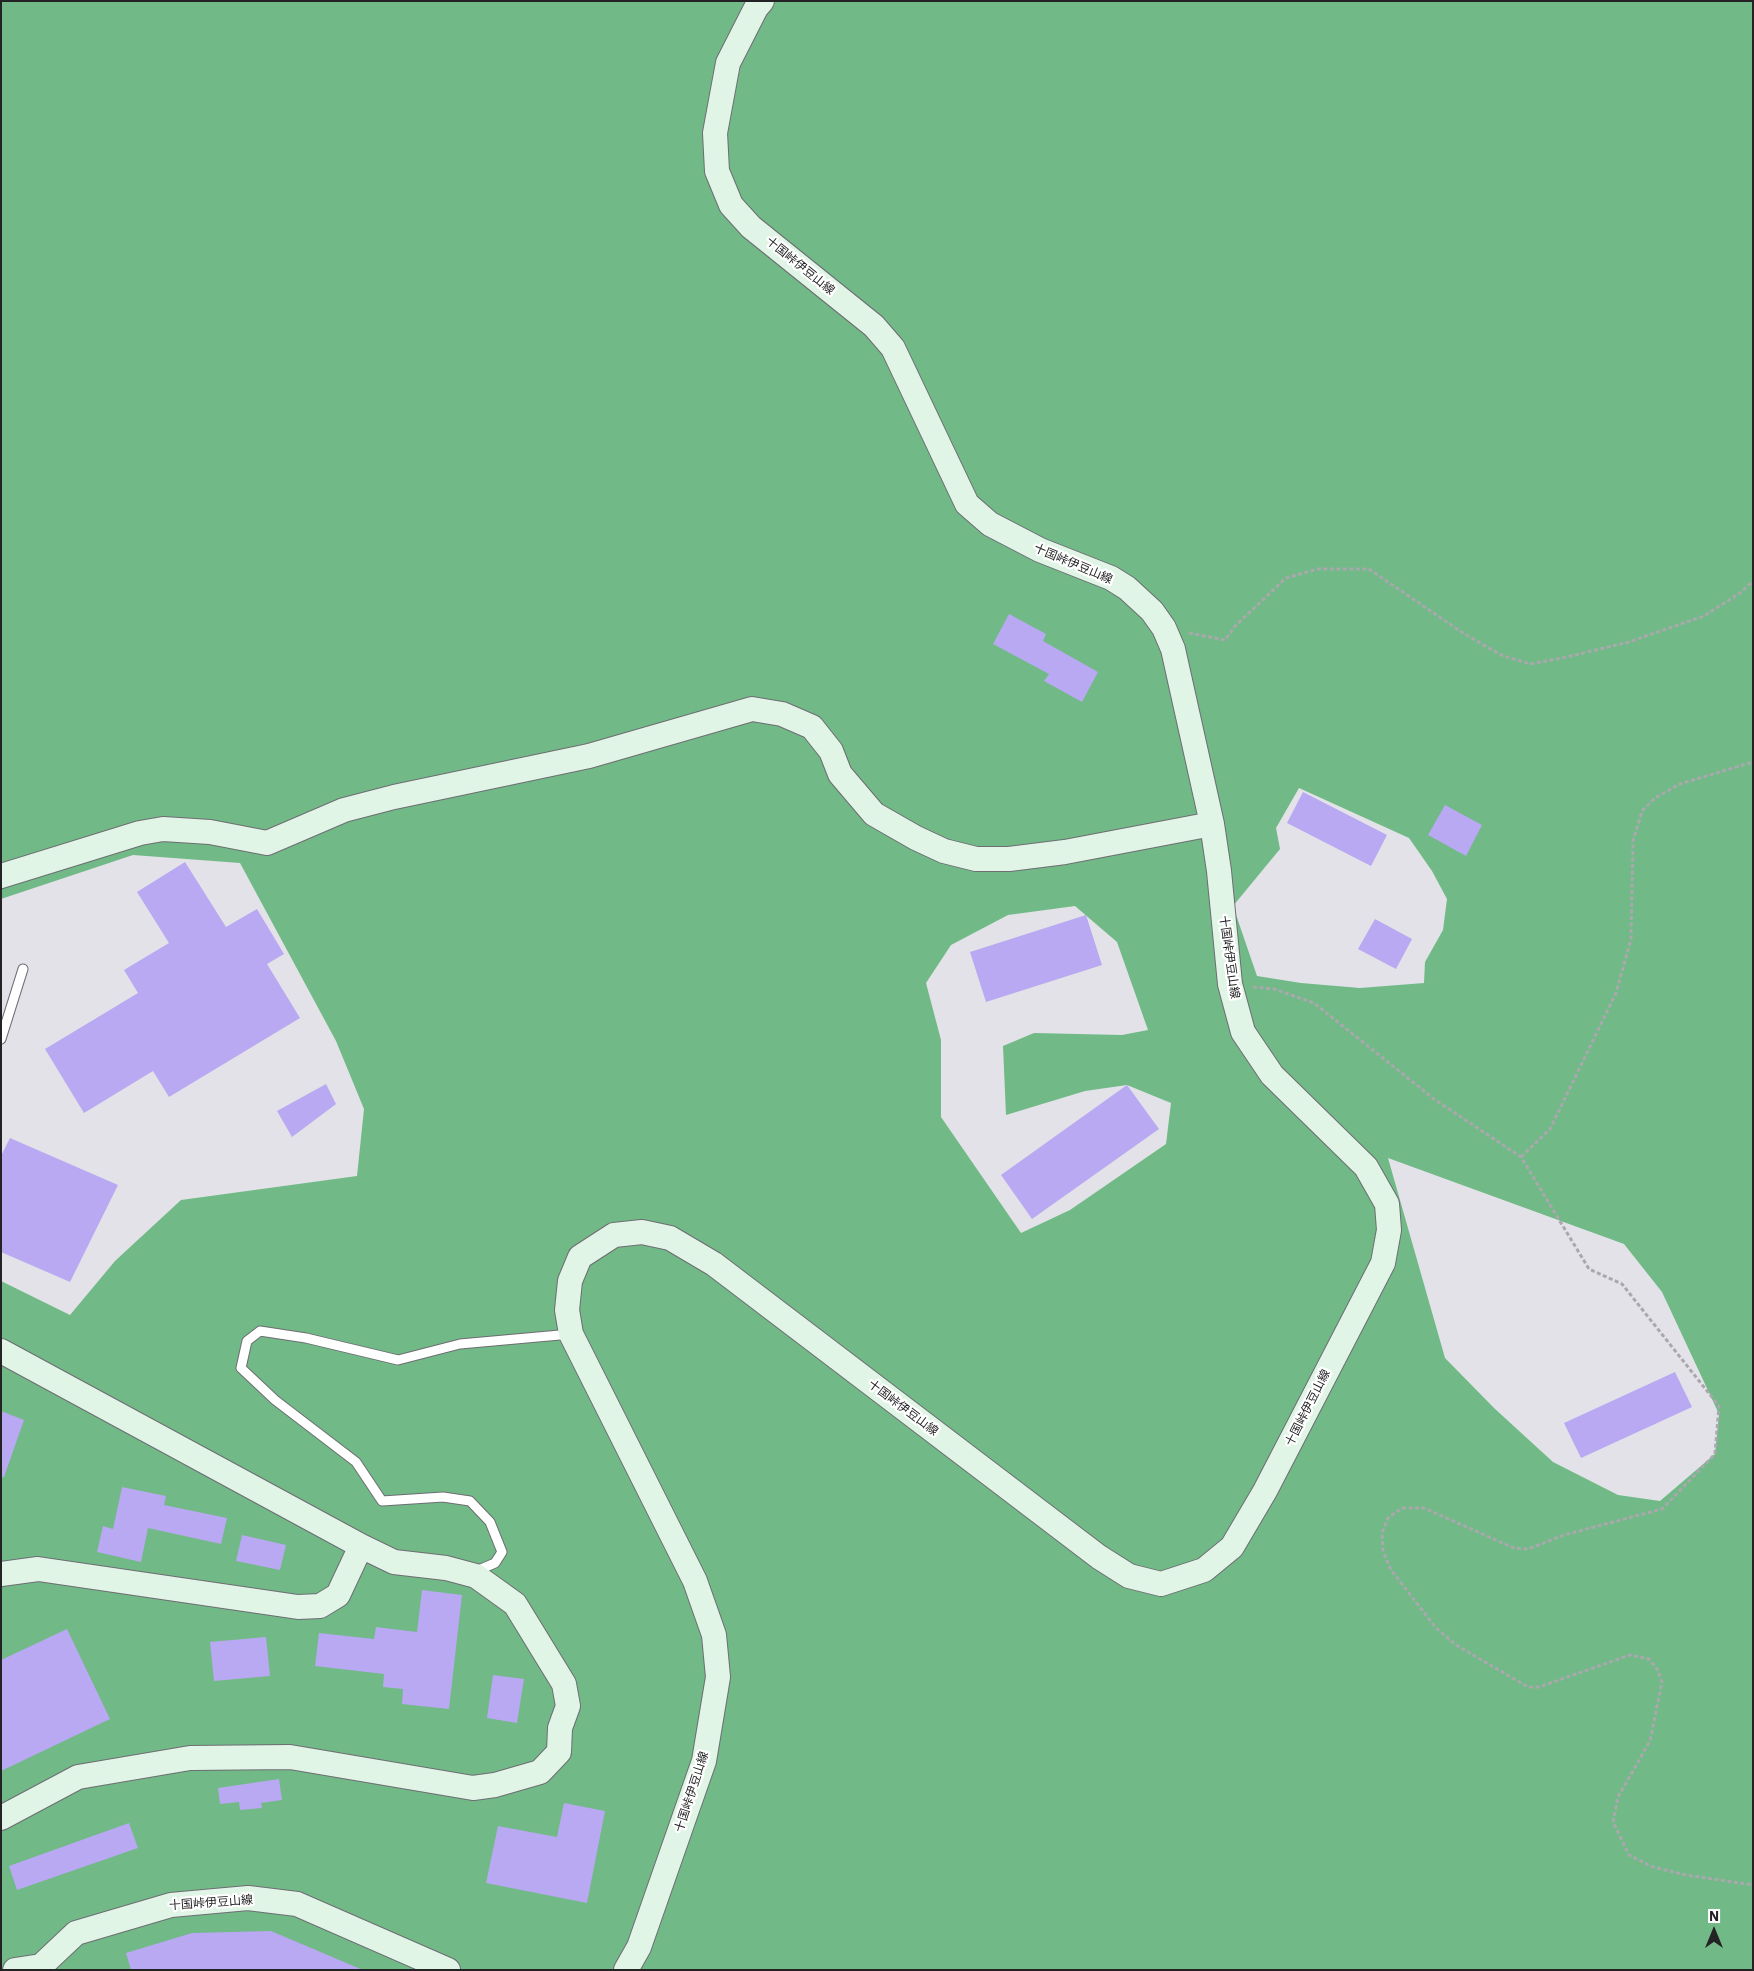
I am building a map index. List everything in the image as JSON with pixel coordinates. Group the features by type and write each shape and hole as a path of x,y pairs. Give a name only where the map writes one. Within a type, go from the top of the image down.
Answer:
{"main road":[{"name":"十国峠伊豆山線","path":"626,1970 639,1947 704,1761 718,1677 714,1634 695,1581 571,1334 566,1310 570,1281 580,1257 614,1235 642,1232 670,1238 714,1264 1099,1557 1128,1576 1161,1584 1204,1570 1232,1547 1265,1491 1383,1263 1389,1230 1387,1204 1366,1168 1272,1075 1244,1032 1230,984 1219,871 1212,824 1173,649 1164,628 1152,611 1119,583 1111,578 1040,550 990,524 967,504 893,348 874,326 751,228 731,205 717,172 715,133 728,63 756,8 762,1"},
{"path":"1,876 140,833 163,829 210,832 267,843 344,810 394,797 589,756 752,709 782,714 812,727 830,751 840,774 874,814 916,838 944,851 976,859 1009,859 1065,852 1212,824"},
{"path":"1,1351 361,1546 394,1562 446,1568 476,1576 515,1604 564,1684 568,1706 560,1728 559,1752 540,1772 495,1785 474,1788 290,1757 190,1758 78,1777 1,1818"},
{"path":"1,1574 38,1569 298,1607 320,1606 338,1595 361,1546"},
{"name":"十国峠伊豆山線","path":"42,1969 76,1933 171,1905 248,1898 297,1904 448,1970"},
{"path":"15,1970 42,1969"}],"lane":[{"path":"1,1039 23,969"},
{"path":"469,1574 495,1563 502,1552 490,1522 470,1501 443,1497 382,1501 356,1462 275,1400 241,1368 247,1341 260,1330 306,1338 398,1360 460,1344 571,1334"}],"path":[{"path":"1164,628 1225,640 1235,626 1286,578 1318,569 1369,570 1501,656 1530,664 1629,642 1704,616 1740,593 1753,581"},
{"path":"1521,1157 1550,1129 1616,993 1631,940 1633,841 1642,811 1655,798 1680,784 1753,762"},
{"path":"1230,984 1274,989 1314,1003 1434,1099 1521,1157 1589,1269 1622,1284 1719,1406 1715,1454 1662,1510 1564,1535 1528,1549 1514,1548 1424,1508 1402,1508 1388,1518 1382,1533 1383,1550 1391,1570 1436,1628 1456,1645 1528,1687 1539,1687 1630,1654 1649,1659 1657,1669 1662,1682 1650,1741 1618,1796 1613,1822 1629,1855 1653,1867 1686,1875 1753,1885"}],"green space":[{"path":"1,1 1753,1 1753,1970 1,1970 1,1281 70,1315 115,1261 181,1200 357,1176 364,1109 336,1041 240,863 133,855 1,899","holes":["1299,788 1409,838 1432,871 1447,899 1443,930 1425,962 1424,983 1360,988 1301,983 1257,976 1233,906 1280,849 1276,828","1075,906 1117,942 1148,1030 1122,1035 1034,1033 1003,1046 1006,1115 1085,1091 1127,1085 1171,1103 1166,1144 1070,1210 1021,1233 941,1117 941,1040 926,983 951,945 1008,915","1388,1158 1624,1244 1662,1292 1719,1414 1715,1454 1660,1501 1618,1495 1553,1462 1494,1408 1445,1358"]}],"building":[{"path":"1009,614 1046,634 1043,641 1098,672 1082,702 1044,681 1049,674 993,644"},
{"path":"1303,792 1387,835 1371,866 1287,823"},
{"path":"1445,805 1482,825 1466,856 1428,835"},
{"path":"185,862 226,927 257,909 284,954 267,964 300,1018 169,1097 153,1071 84,1113 45,1049 138,993 124,970 169,943 137,892"},
{"path":"1086,915 1102,965 986,1002 970,952"},
{"path":"1375,919 1412,939 1396,969 1358,949"},
{"path":"326,1084 336,1104 292,1137 277,1111"},
{"path":"1127,1085 1159,1129 1032,1219 1001,1175"},
{"path":"10,1138 118,1185 70,1282 1,1252 1,1156"},
{"path":"1675,1372 1692,1407 1581,1458 1564,1423"},
{"path":"1,1411 24,1420 4,1477 1,1477"},
{"path":"122,1487 166,1496 164,1505 227,1518 221,1544 148,1528 141,1562 97,1552 103,1526 113,1529"},
{"path":"242,1535 286,1545 280,1570 236,1561"},
{"path":"422,1590 462,1595 449,1709 402,1704 403,1689 383,1687 384,1674 315,1666 319,1633 374,1639 376,1627 417,1632"},
{"path":"67,1629 110,1719 1,1771 1,1660"},
{"path":"266,1637 270,1676 214,1681 210,1642"},
{"path":"493,1675 524,1679 517,1723 487,1718"},
{"path":"279,1779 282,1800 261,1803 262,1808 240,1810 239,1802 220,1804 218,1788"},
{"path":"564,1803 605,1811 587,1903 486,1883 498,1826 557,1837"},
{"path":"129,1823 138,1848 17,1890 9,1866"},
{"path":"271,1931 363,1970 131,1970 126,1953 192,1933"}]}
